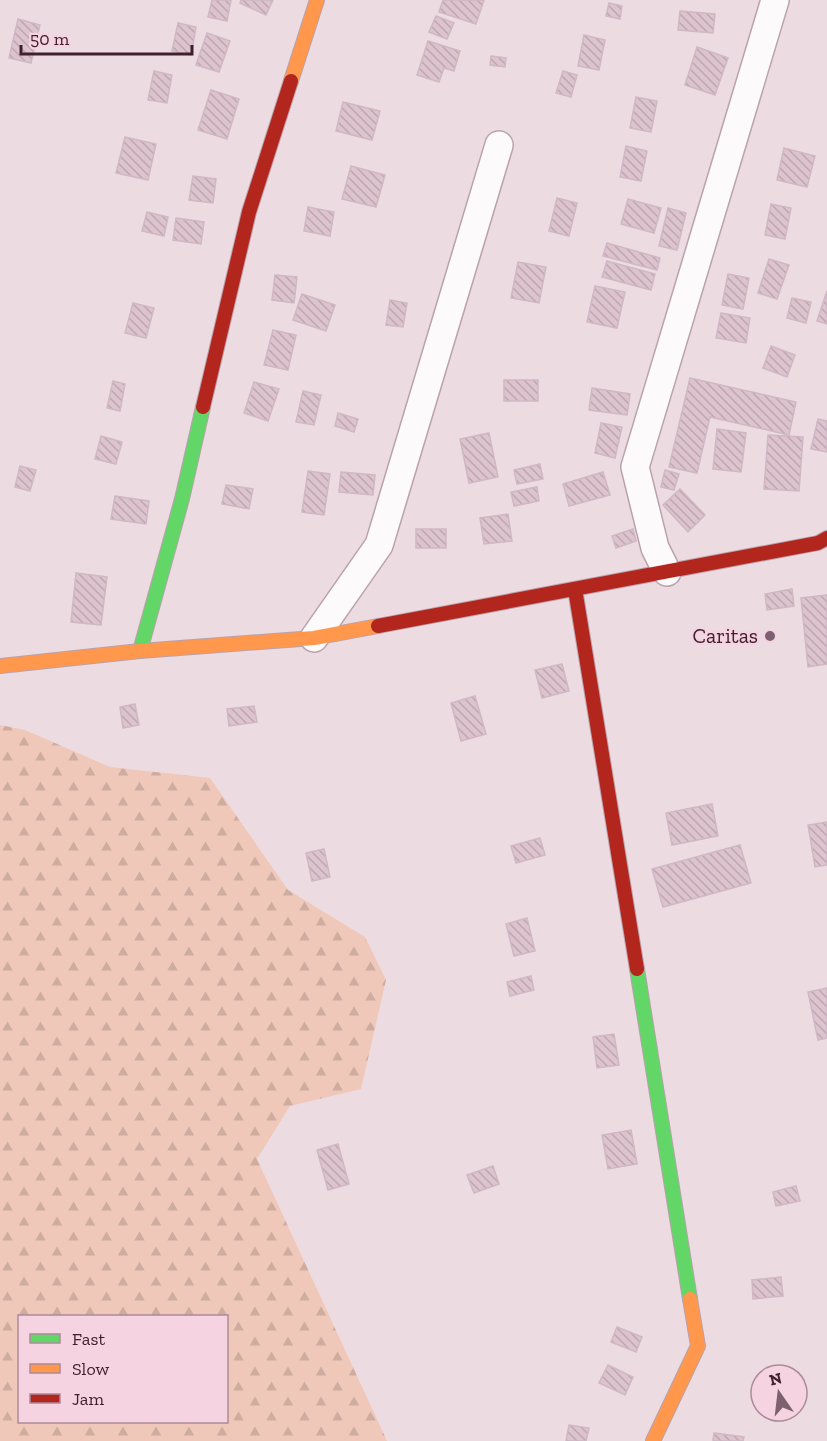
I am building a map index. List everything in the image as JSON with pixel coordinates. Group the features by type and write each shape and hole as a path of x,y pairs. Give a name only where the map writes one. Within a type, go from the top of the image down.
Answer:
{"street":[{"path":"140,651 182,499 249,212 317,0"},
{"path":"667,572 655,548 635,467 775,0"},
{"path":"314,638 380,545 499,145"},
{"path":"0,666 140,651 314,638 818,543 827,538"},
{"path":"575,589 698,1346 652,1441"}],"green space":[{"path":"0,725 25,730 110,767 210,778 288,890 365,937 386,980 361,1089 290,1106 257,1159 387,1441 0,1441"}],"building":[{"path":"212,0 231,0 227,21 208,17"},
{"path":"241,0 273,0 266,15 240,3"},
{"path":"443,0 484,0 476,24 439,12"},
{"path":"609,3 622,6 620,19 606,16"},
{"path":"680,11 715,14 713,33 678,30"},
{"path":"436,16 454,23 447,39 429,32"},
{"path":"18,19 40,25 31,63 9,58"},
{"path":"178,23 196,27 191,55 172,51"},
{"path":"207,33 230,41 219,72 196,65"},
{"path":"584,35 605,40 599,70 578,66"},
{"path":"428,41 460,51 454,71 444,68 439,82 417,75"},
{"path":"697,47 728,58 715,95 685,85"},
{"path":"491,56 506,58 505,67 490,65"},
{"path":"154,71 172,75 167,103 148,100"},
{"path":"563,71 577,75 571,97 556,93"},
{"path":"211,90 239,99 227,139 198,130"},
{"path":"636,97 657,101 651,132 630,128"},
{"path":"343,102 380,111 372,140 336,131"},
{"path":"125,137 156,144 148,180 116,173"},
{"path":"626,146 647,151 641,181 620,177"},
{"path":"784,148 815,156 807,187 777,180"},
{"path":"351,166 385,175 376,207 342,199"},
{"path":"193,176 216,179 213,203 189,200"},
{"path":"557,198 577,203 569,236 549,231"},
{"path":"628,199 661,208 654,233 621,224"},
{"path":"771,204 791,208 785,239 765,235"},
{"path":"308,207 334,212 330,236 304,231"},
{"path":"668,208 686,213 677,250 659,246"},
{"path":"147,212 168,217 164,236 142,231"},
{"path":"176,218 204,222 201,244 173,240"},
{"path":"607,243 660,258 657,270 603,256"},
{"path":"769,259 789,265 777,299 758,293"},
{"path":"607,261 655,274 651,290 602,277"},
{"path":"518,262 546,267 539,303 511,298"},
{"path":"728,274 749,278 743,309 722,305"},
{"path":"275,275 297,277 294,303 272,300"},
{"path":"595,286 625,292 617,328 587,322"},
{"path":"827,291 827,324 817,321"},
{"path":"302,294 335,305 326,331 293,320"},
{"path":"792,298 811,302 806,323 787,318"},
{"path":"390,300 407,303 403,327 386,325"},
{"path":"133,303 154,308 146,338 125,333"},
{"path":"721,313 750,318 746,343 716,338"},
{"path":"273,330 296,335 288,370 264,365"},
{"path":"771,346 795,355 787,377 763,368"},
{"path":"690,378 796,402 789,435 710,417 697,473 669,467"},
{"path":"504,380 538,380 538,401 504,401"},
{"path":"113,381 125,384 120,411 107,408"},
{"path":"254,382 279,389 268,421 244,413"},
{"path":"592,388 630,394 627,415 589,410"},
{"path":"303,391 321,395 314,425 296,422"},
{"path":"338,413 358,419 354,432 335,426"},
{"path":"818,419 827,421 827,452 811,449"},
{"path":"601,423 622,427 615,458 595,453"},
{"path":"717,429 746,433 741,472 713,469"},
{"path":"489,433 498,477 469,483 460,439"},
{"path":"768,435 803,437 799,491 764,489"},
{"path":"101,436 122,442 116,464 95,459"},
{"path":"540,464 543,479 517,484 514,470"},
{"path":"20,466 36,470 30,491 15,487"},
{"path":"665,470 679,474 674,490 661,487"},
{"path":"308,471 330,474 324,515 302,512"},
{"path":"341,472 375,475 373,495 339,492"},
{"path":"603,472 610,495 569,506 563,484"},
{"path":"226,485 253,489 249,509 222,504"},
{"path":"537,487 539,501 514,506 511,492"},
{"path":"680,489 705,515 688,532 663,505"},
{"path":"115,496 149,501 146,524 111,519"},
{"path":"508,514 512,541 484,544 480,518"},
{"path":"416,529 446,529 446,548 416,548"},
{"path":"633,529 636,541 616,548 612,536"},
{"path":"76,573 107,577 101,625 71,622"},
{"path":"792,589 794,606 767,610 765,594"},
{"path":"827,595 827,664 808,667 801,598"},
{"path":"562,664 569,691 542,698 535,670"},
{"path":"475,696 486,734 461,741 451,703"},
{"path":"135,704 139,725 123,728 120,707"},
{"path":"254,706 257,722 229,726 227,709"},
{"path":"712,804 718,836 672,845 666,813"},
{"path":"827,822 827,865 815,867 808,825"},
{"path":"540,838 545,855 516,863 511,846"},
{"path":"740,845 751,883 663,907 652,869"},
{"path":"324,849 330,877 312,881 306,853"},
{"path":"527,918 535,951 514,956 506,924"},
{"path":"531,976 534,990 510,996 507,982"},
{"path":"827,988 827,1038 818,1040 808,992"},
{"path":"614,1034 619,1065 597,1068 593,1037"},
{"path":"631,1130 637,1164 608,1169 602,1135"},
{"path":"338,1144 349,1184 328,1190 317,1150"},
{"path":"493,1166 499,1184 474,1193 467,1175"},
{"path":"796,1186 800,1201 776,1206 773,1192"},
{"path":"781,1277 783,1296 753,1299 752,1280"},
{"path":"617,1327 642,1337 636,1352 611,1342"},
{"path":"608,1365 633,1377 625,1395 599,1383"},
{"path":"569,1425 589,1428 586,1441 566,1441"},
{"path":"714,1433 744,1437 743,1441 713,1441"}],"traffic: fast":[{"path":"140,651 182,499 203,407"},
{"path":"637,969 690,1299"}],"traffic: slow":[{"path":"291,81 317,0"},
{"path":"0,666 140,651 314,638 378,626"},
{"path":"653,1441 698,1346 690,1299"}],"traffic: jam":[{"path":"203,407 249,212 291,81"},
{"path":"378,626 818,543 827,538"},
{"path":"575,589 637,969"}],"place":[{"name":"Caritas","path":"770,636"}]}
